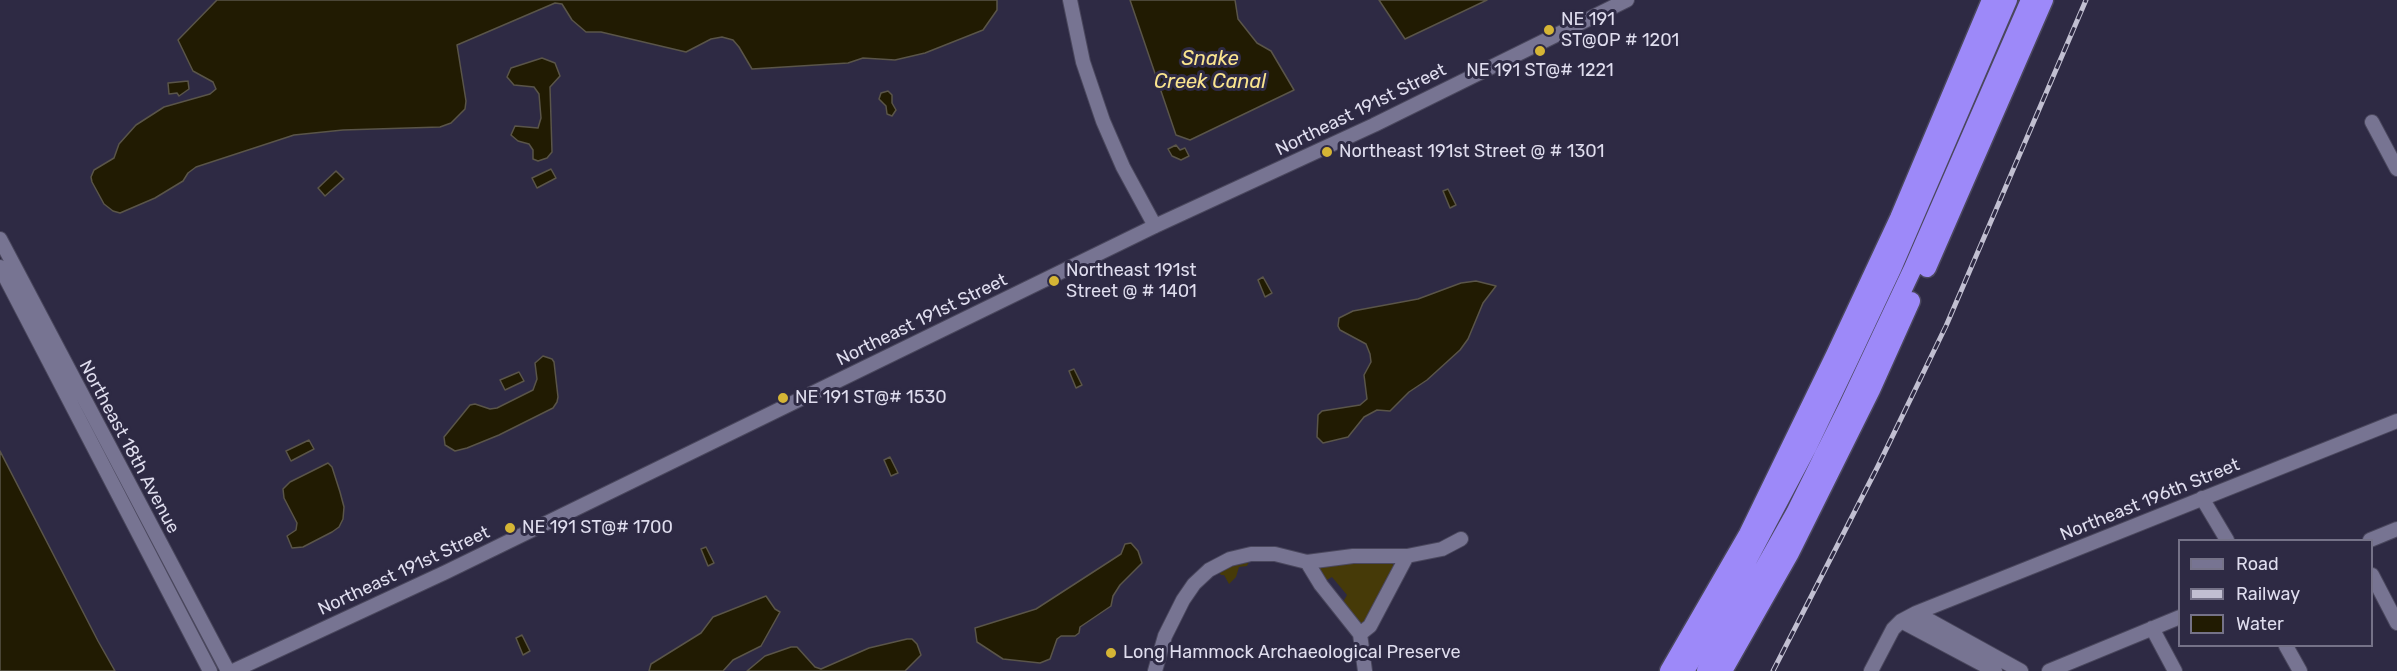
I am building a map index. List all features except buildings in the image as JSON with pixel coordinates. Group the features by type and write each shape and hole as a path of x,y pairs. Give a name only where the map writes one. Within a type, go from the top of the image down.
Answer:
{"highway":[{"path":"1669,671 1748,534 1835,355 1899,218 1991,0"},
{"path":"1685,671 1724,606 1807,448 1892,269 2008,0"},
{"path":"1900,326 2031,0"},
{"path":"1706,671 1794,513 1848,406 1913,268 2031,0"},
{"path":"1723,671 1790,554 1900,326 2044,0"}],"street":[{"path":"1070,0 1083,62 1103,120 1123,167 1155,226"},
{"name":"Northeast 191st Street","path":"233,671 446,572 1155,226 1374,125 1627,0"},
{"path":"2372,122 2397,169"},
{"name":"Northeast 18th Avenue","path":"0,239 135,500 228,671"},
{"name":"Northeast 18th Avenue","path":"0,267 210,671"},
{"name":"Northeast 196th Street","path":"1901,621 1916,613 2397,421"},
{"path":"2202,498 2227,539"},
{"path":"2373,539 2397,530"},
{"path":"1155,671 1165,636 1194,584 1209,570 1230,559 1251,554 1275,554 1307,562 1353,556 1407,556 1442,549 1461,539"},
{"path":"1360,634 1370,626 1407,556"},
{"path":"1307,562 1321,585 1360,634 1365,671"},
{"path":"2373,577 2397,623"},
{"path":"1916,613 2021,671"},
{"path":"2049,671 2178,618"},
{"path":"1871,671 1893,629 1901,621 1995,671"},
{"path":"2152,628 2175,671"},
{"path":"2287,647 2300,671"}],"shaded area":[{"path":"1391,561 1395,569 1366,623 1361,625 1343,602 1347,595 1332,577 1325,581 1317,571 1318,565 1322,563"},
{"path":"1249,562 1247,566 1239,567 1236,577 1229,584 1224,575 1219,572 1231,566"}],"water":[{"path":"217,0 997,0 997,10 983,30 925,53 895,60 863,58 848,63 752,69 733,40 722,37 711,39 686,52 601,32 586,32 572,20 562,4 555,3 457,45 466,101 465,109 451,123 440,127 343,130 294,135 196,167 183,181 155,198 120,213 113,211 104,204 92,182 91,177 94,170 114,158 119,144 136,125 164,107 210,94 216,89 213,82 193,71 178,40"},
{"name":"Snake Creek Canal","path":"1130,0 1235,0 1238,19 1257,43 1271,51 1294,90 1190,140 1176,135"},
{"path":"1379,0 1487,0 1405,39"},
{"path":"542,58 555,63 560,76 550,87 552,152 547,158 538,161 533,159 533,150 529,144 518,141 511,135 515,126 538,128 541,118 539,94 534,87 514,85 507,77 511,68"},
{"path":"188,81 189,89 179,96 177,93 169,94 168,83"},
{"path":"888,91 892,95 892,103 896,110 892,116 887,114 886,106 879,99 881,93"},
{"path":"1176,145 1180,150 1185,148 1189,156 1181,160 1172,156 1168,149"},
{"path":"551,169 556,178 537,188 532,178"},
{"path":"336,171 344,179 325,196 318,188"},
{"path":"1448,189 1456,205 1450,208 1443,191"},
{"path":"1263,277 1272,293 1265,297 1258,280"},
{"path":"1476,281 1496,286 1483,303 1468,339 1460,350 1427,380 1409,392 1390,411 1377,410 1364,417 1348,437 1323,443 1317,437 1318,415 1322,411 1360,405 1367,399 1364,375 1371,362 1370,354 1366,344 1340,330 1339,318 1353,311 1418,299 1461,283"},
{"path":"543,356 554,362 558,397 553,408 467,448 455,451 445,445 444,437 470,405 497,408 533,390 537,379 535,363"},
{"path":"1074,369 1082,385 1076,388 1069,371"},
{"path":"519,372 524,381 505,390 500,380"},
{"path":"309,440 314,449 291,461 286,451"},
{"path":"0,451 98,641 115,671 0,671"},
{"path":"890,457 898,473 891,476 884,460"},
{"path":"328,463 332,467 340,492 344,507 343,519 339,527 332,532 303,547 292,548 287,536 296,530 297,523 284,498 283,489 290,482"},
{"path":"1131,543 1138,551 1142,563 1120,585 1113,596 1111,606 1080,627 1079,633 1075,636 1061,636 1057,639 1050,659 1040,663 1003,659 977,642 975,628 1036,609 1121,554 1125,544"},
{"path":"706,547 714,563 708,566 701,549"},
{"path":"766,596 780,612 761,646 733,660 723,671 649,671 651,664 701,633 713,617"},
{"path":"522,635 530,651 523,655 516,638"},
{"path":"912,639 917,644 921,655 905,671 747,671 765,656 791,647 797,647 815,667 821,669 869,648"}],"railway":[{"path":"1773,671 1878,466 1946,326 2086,0"}],"place":[{"name":"NE 191 ST@OP # 1201","path":"1549,30"},
{"name":"NE 191 ST@# 1221","path":"1540,51"},
{"name":"Northeast 191st Street @ # 1301","path":"1327,152"},
{"name":"Northeast 191st Street @ # 1401","path":"1054,281"},
{"name":"NE 191 ST@# 1530","path":"783,398"},
{"name":"NE 191 ST@# 1700","path":"510,528"},
{"name":"Long Hammock Archaeological Preserve","path":"1111,653"}]}
